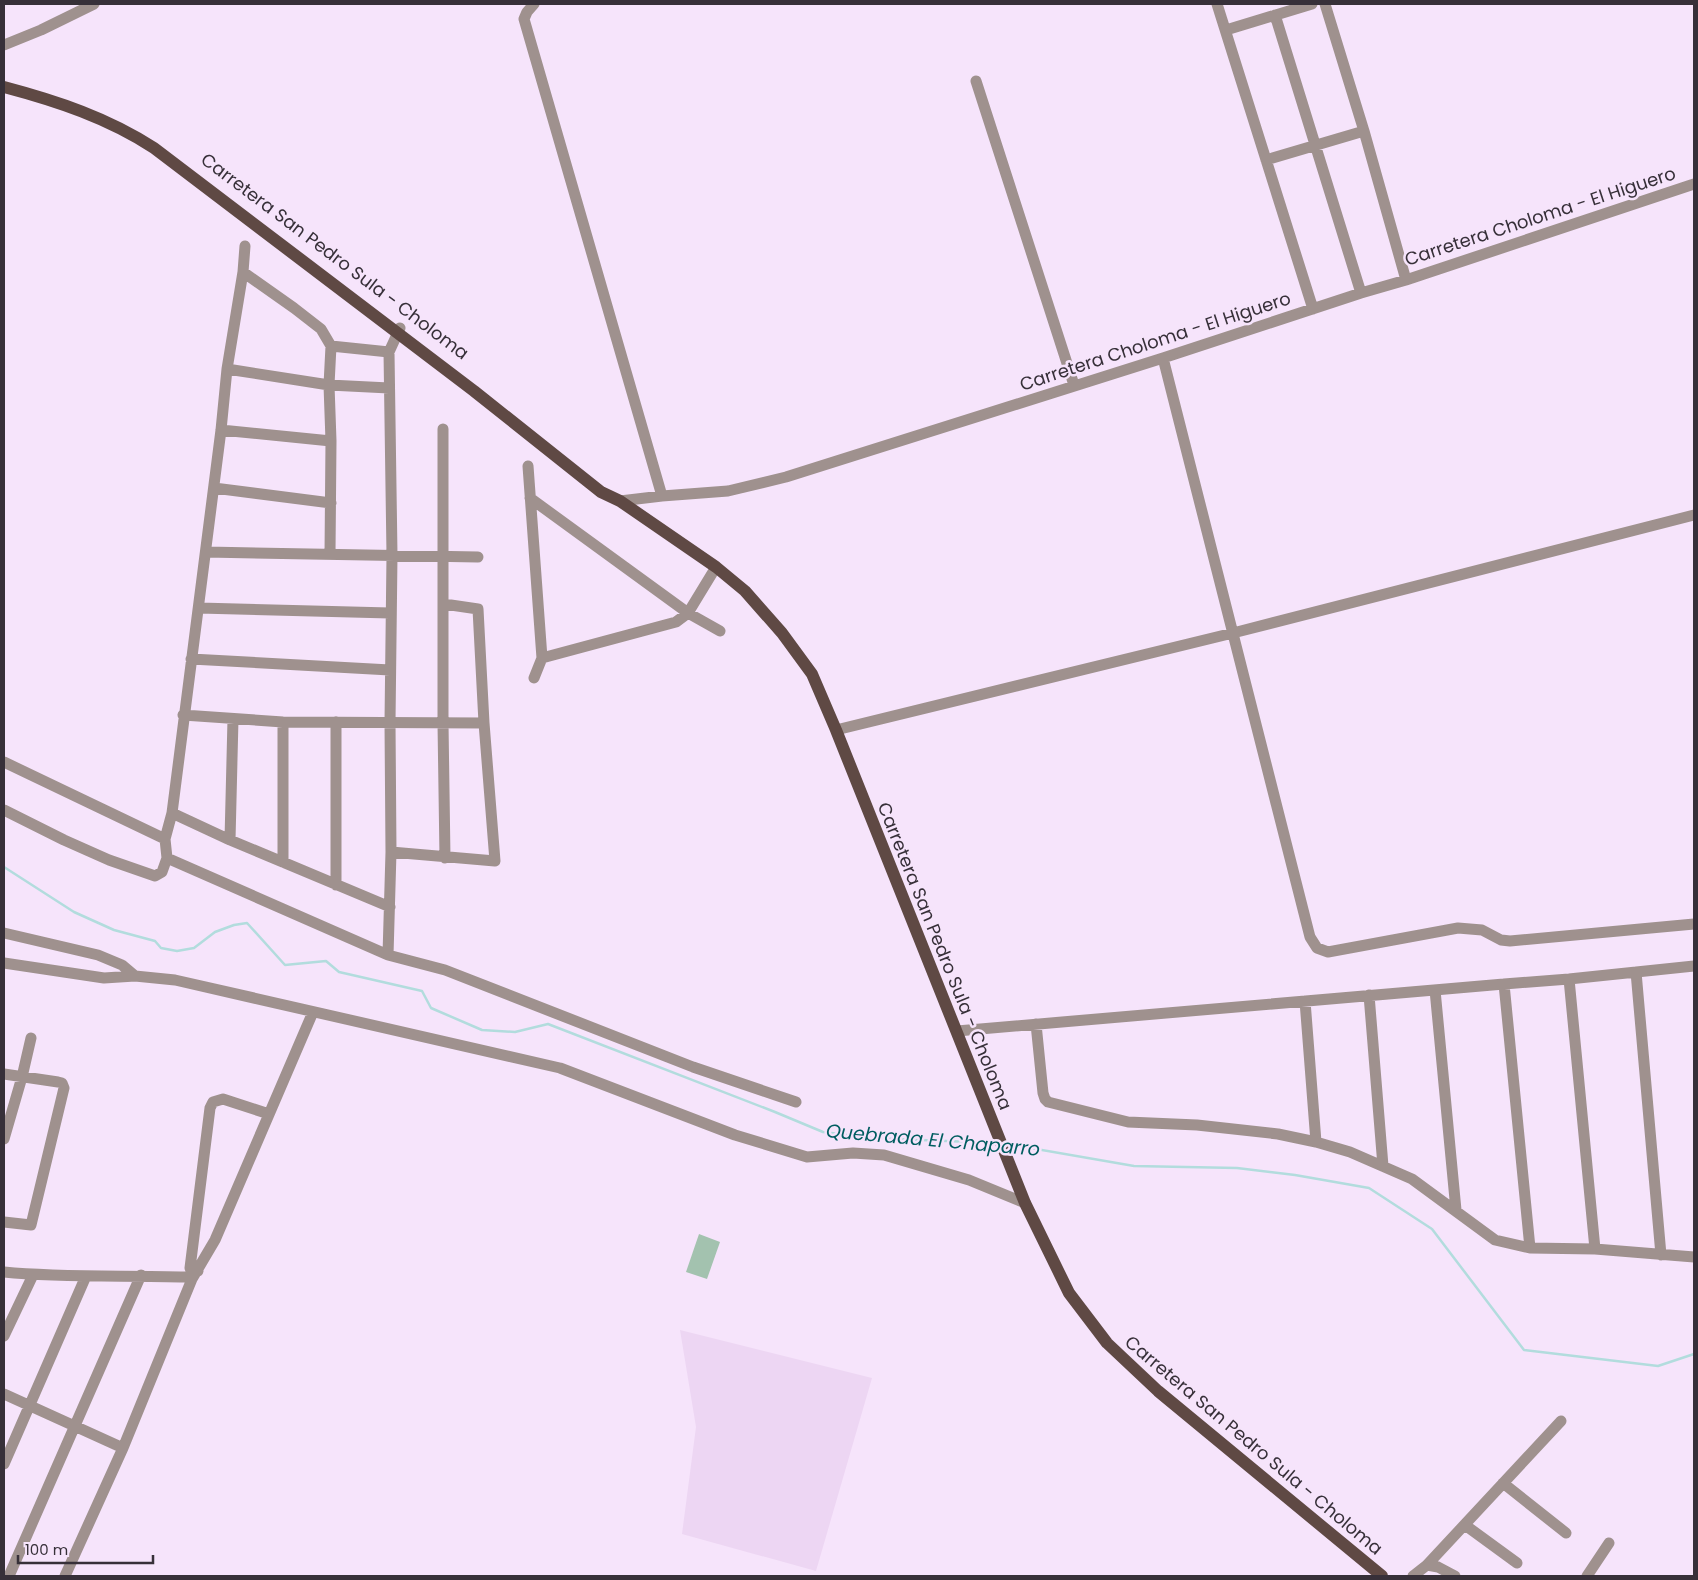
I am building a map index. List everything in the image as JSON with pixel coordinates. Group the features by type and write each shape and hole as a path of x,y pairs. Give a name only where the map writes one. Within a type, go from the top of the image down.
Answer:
{"main road":[{"name":"Carretera San Pedro Sula - Choloma","path":"4,80 51,93 99,111 137,129 399,331"},
{"name":"Carretera San Pedro Sula - Choloma","path":"4,87 48,99 97,118 152,147 608,487 620,502 716,567 745,591 782,633 812,674 1025,1203 1069,1293 1107,1343 1158,1391 1382,1576"}],"street":[{"path":"4,45 41,30 94,4"},
{"path":"534,4 524,19 662,496"},
{"path":"1217,4 1312,309"},
{"path":"1226,30 1312,4"},
{"path":"1325,4 1364,131 1406,280"},
{"path":"1275,15 1361,292"},
{"path":"976,81 1074,385"},
{"path":"1266,160 1364,131"},
{"name":"Carretera Choloma - El Higuero","path":"620,502 662,496 728,491 786,477 1163,358 1361,292 1406,280 1694,184"},
{"path":"4,810 64,840 110,860 155,876 162,872 167,858 165,839 172,813 183,716 222,430 227,369 243,272 245,246"},
{"path":"243,272 321,329 331,346 329,385 331,441 330,554"},
{"path":"388,955 391,852 390,613 392,555 389,352 399,331"},
{"path":"331,346 389,352"},
{"path":"1163,358 1310,937 1317,948 1328,952 1458,928 1482,930 1501,940 1510,942 1694,924"},
{"path":"227,369 329,385 389,388"},
{"path":"443,429 445,858"},
{"path":"222,430 331,441"},
{"path":"528,466 542,658 534,678"},
{"path":"214,488 330,503"},
{"path":"530,498 688,613 720,631"},
{"path":"836,730 1233,633 1694,515"},
{"path":"206,552 478,557"},
{"path":"542,658 676,622 688,613 716,567"},
{"path":"391,852 495,861 484,723 478,609 444,604"},
{"path":"199,608 390,613"},
{"path":"191,659 390,670"},
{"path":"183,716 283,722 484,723"},
{"path":"230,840 232,718"},
{"path":"283,722 283,862"},
{"path":"336,722 336,885"},
{"path":"4,762 165,839"},
{"path":"172,813 230,840 390,907"},
{"path":"167,858 388,955 445,970 693,1067 796,1102"},
{"path":"4,933 98,955 122,965 135,976"},
{"path":"4,962 104,978 135,976 175,980 445,1040 560,1068 735,1135 807,1157 853,1154 884,1155 969,1180 1025,1203"},
{"path":"957,1031 1569,979 1694,966"},
{"path":"1636,972 1661,1254"},
{"path":"1569,979 1594,1249"},
{"path":"1504,984 1530,1248"},
{"path":"1435,990 1456,1210"},
{"path":"1369,995 1383,1166"},
{"path":"1306,1001 1316,1142"},
{"path":"65,1576 123,1448 195,1275 215,1240 313,1012"},
{"path":"1036,1024 1043,1093 1048,1102 1128,1122 1197,1126 1278,1134 1350,1152 1412,1179 1495,1240 1530,1248 1594,1249 1694,1257"},
{"path":"4,1139 31,1038"},
{"path":"4,1074 58,1082 62,1083 64,1088 31,1226 4,1222"},
{"path":"195,1275 190,1268 210,1108 213,1102 223,1099 269,1114"},
{"path":"4,1272 33,1275 141,1275 186,1278 195,1275"},
{"path":"4,1336 33,1275"},
{"path":"9,1576 141,1275"},
{"path":"4,1464 7,1447 29,1404 86,1276"},
{"path":"4,1394 123,1448"},
{"path":"1413,1576 1427,1565 1466,1525 1561,1421"},
{"path":"1503,1483 1566,1533"},
{"path":"1466,1525 1517,1563"},
{"path":"1587,1576 1609,1543"},
{"path":"1427,1565 1438,1567 1455,1576"}],"shaded area":[{"path":"680,1330 872,1378 816,1571 682,1534 696,1427"}],"green space":[{"path":"699,1234 720,1242 707,1279 686,1272"}],"waterway":[{"name":"Quebrada El Chaparro","path":"4,867 74,912 114,930 155,941 161,948 177,951 194,948 215,932 234,925 247,923 285,965 326,961 339,972 422,991 431,1008 482,1030 515,1032 548,1024 823,1132 872,1138 996,1143"},
{"name":"Quebrada El Chaparro","path":"1007,1144 1134,1166 1237,1168 1295,1175 1369,1188 1432,1229 1524,1350 1658,1366 1694,1354"}]}
